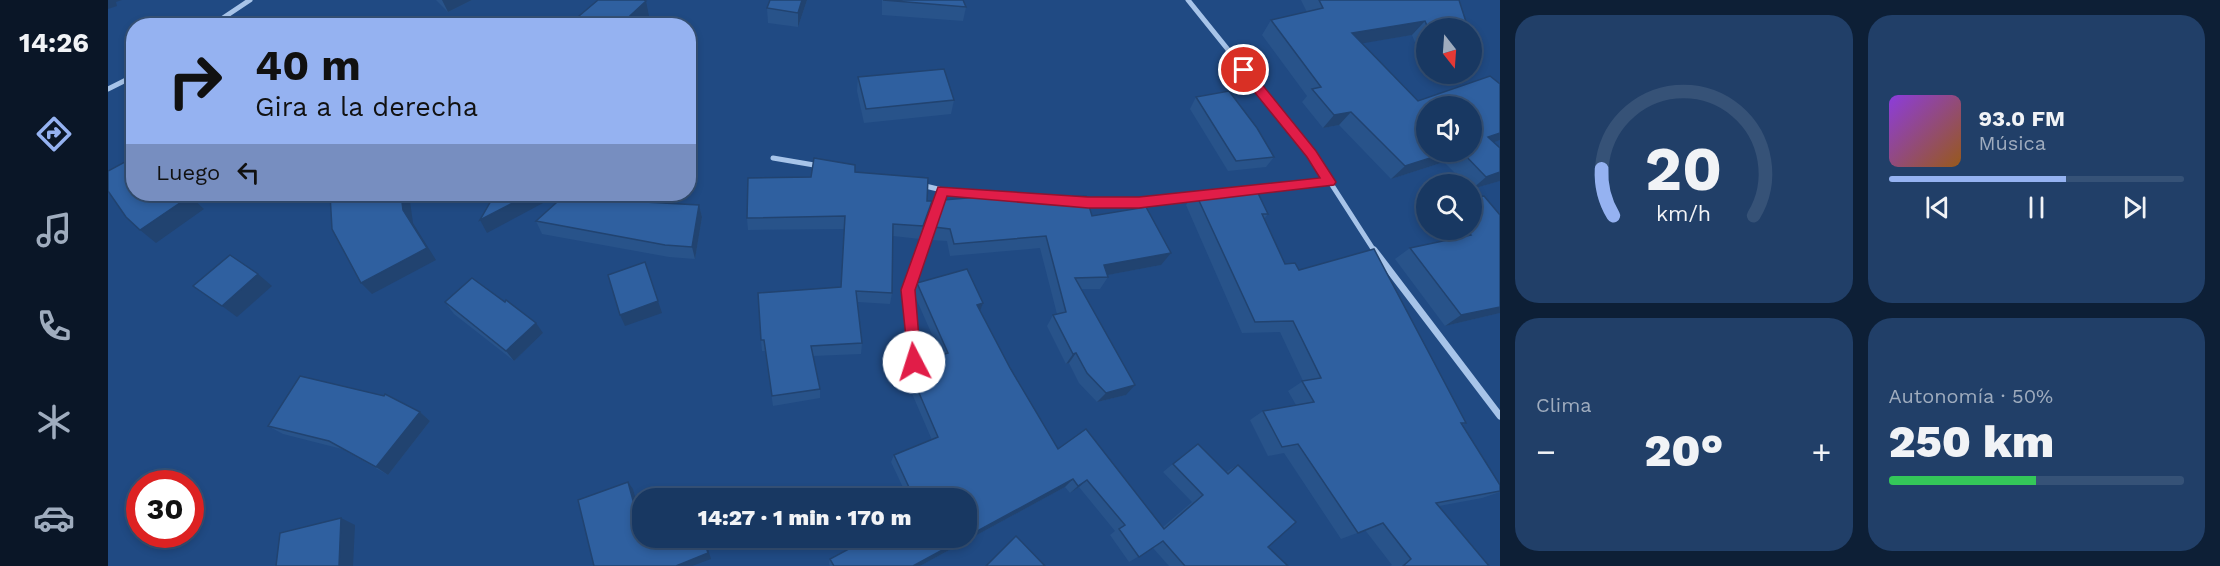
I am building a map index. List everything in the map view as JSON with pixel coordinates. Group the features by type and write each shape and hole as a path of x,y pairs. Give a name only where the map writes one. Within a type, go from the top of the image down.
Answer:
{"street":[{"path":"223,18 250,0"},
{"path":"1188,0 1312,154 1372,248 1500,416"},
{"path":"108,89 126,80"},
{"path":"773,158 829,168"},
{"path":"1248,190 1329,182"},
{"path":"919,185 942,190 1066,200"},
{"path":"914,362 908,290 942,190"},
{"path":"1077,201 1139,202 1201,196"}],"building":[{"path":"598,0 646,1 628,18 583,18 579,16"},
{"path":"770,0 802,0 798,13 767,8"},
{"path":"883,0 963,0 966,7"},
{"path":"1319,0 1459,0 1465,18 1416,18 1416,22 1352,33 1416,99 1418,162 1405,166 1351,112 1334,115 1312,89 1321,87 1271,20 1323,8"},
{"path":"944,69 954,100 866,109 858,77"},
{"path":"1490,76 1500,84 1500,133 1488,137 1500,148 1500,172 1486,177 1472,162 1482,162 1482,96 1432,96 1467,84 1482,84 1482,79"},
{"path":"1229,91 1257,128 1274,157 1236,161 1196,97"},
{"path":"814,158 855,165 855,172 928,178 927,201 932,201 923,226 893,224 892,293 856,291 862,343 811,346 820,389 772,396 764,340 761,340 758,293 841,287 845,216 747,218 748,178 811,177"},
{"path":"126,161 126,201 183,201 140,230 126,217 108,191 108,171"},
{"path":"1255,187 1268,214 1262,214 1285,264 1295,263 1299,270 1374,249 1466,423 1461,423 1500,485 1500,491 1436,503 1489,566 1403,566 1411,559 1383,523 1358,533 1298,444 1282,447 1263,411 1314,402 1302,381 1321,378 1293,321 1255,322 1195,192"},
{"path":"1003,195 1005,200 1086,196 1092,216 1146,207 1171,253 1104,265 1108,277 1075,278 1135,385 1106,393 1087,373 1076,353 1073,354 1053,315 1066,312 1046,236 954,244 950,229 934,227 943,200"},
{"path":"1482,196 1500,215 1500,307 1461,315 1410,248 1448,240 1482,240"},
{"path":"330,201 402,201 403,210 427,248 361,283 332,229"},
{"path":"491,201 517,201 480,220"},
{"path":"558,201 627,201 699,205 692,247 665,245 536,221"},
{"path":"230,255 258,274 222,306 193,286"},
{"path":"645,262 658,301 620,315 608,275"},
{"path":"967,269 983,303 977,305 1010,368 1058,449 1086,429 1164,529 1203,495 1173,464 1198,444 1228,474 1238,465 1296,522 1268,547 1288,566 1185,566 1163,541 1139,557 1119,529 1125,525 1087,480 1078,486 1073,479 977,531 977,488 909,488 894,455 938,437 907,365 948,353 917,283"},
{"path":"472,278 536,323 506,351 445,302"},
{"path":"300,376 384,396 385,394 420,412 376,467 329,441 268,426"},
{"path":"628,482 632,497 632,548 706,548 708,553 676,566 594,566 578,500"},
{"path":"341,518 339,566 276,566 280,533"},
{"path":"1016,536 1045,566 986,566"},
{"path":"850,548 946,548 913,566 834,566 830,559"}],"route":[{"path":"914,362 908,290 942,190 1088,202 1139,202 1329,182 1312,154 1244,70"}]}
